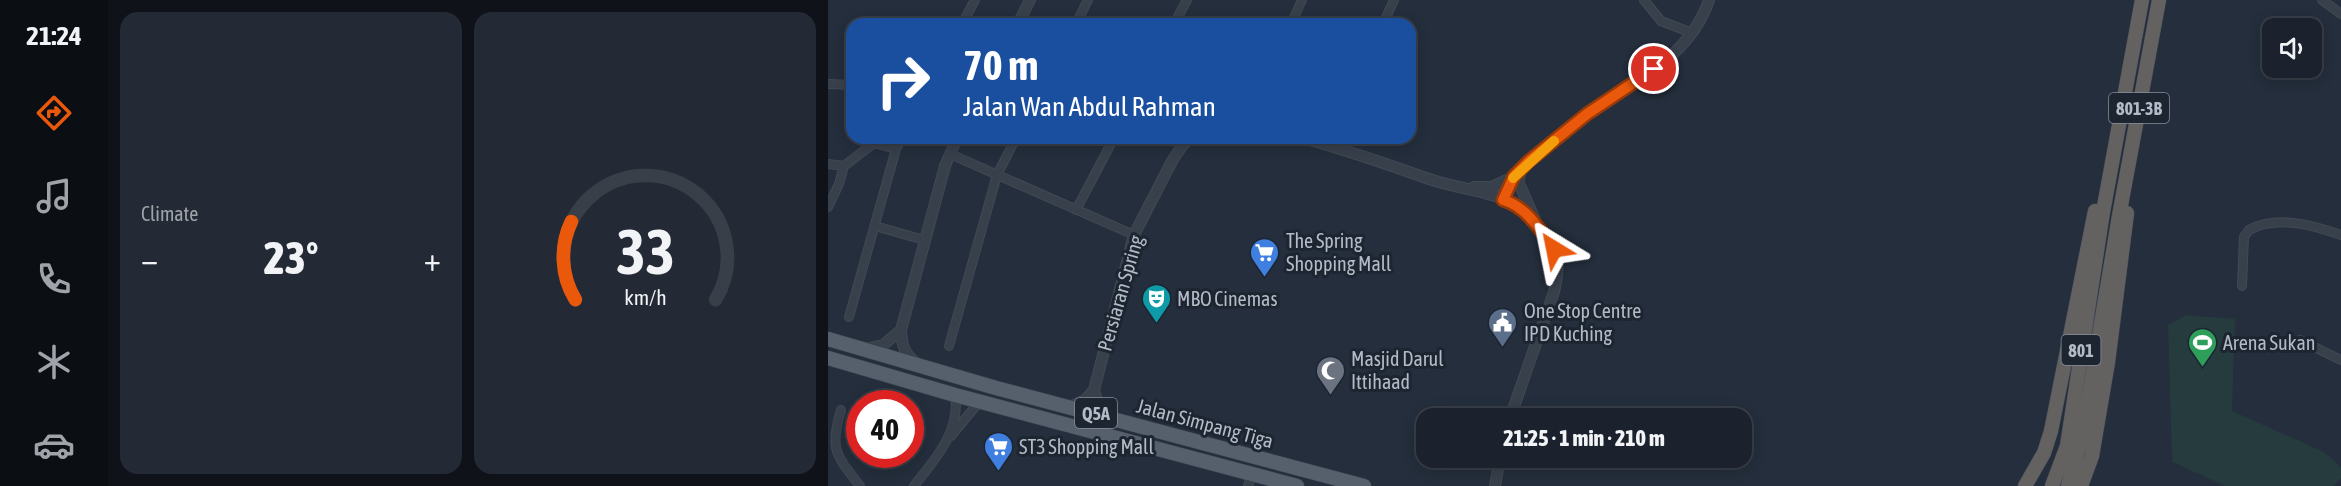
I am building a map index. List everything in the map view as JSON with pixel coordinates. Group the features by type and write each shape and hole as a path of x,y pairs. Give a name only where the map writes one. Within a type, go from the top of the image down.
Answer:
{"highway":[{"path":"2025,486 2035,473 2051,431 2093,216 2110,173 2142,0"},
{"name":"801-3B","path":"2119,216 2159,0"},
{"name":"801","path":"2052,486 2067,446 2110,173"},
{"path":"2081,486 2092,456 2108,362 2128,217 2125,181"},
{"name":"801","path":"2068,486 2082,438 2119,216"}],"main road":[{"name":"Jalan Simpang Tiga","path":"828,339 996,388 1364,486"},
{"name":"Jalan Simpang Tiga","path":"828,358 1250,480 1297,486"}],"street":[{"path":"965,18 975,0"},
{"path":"1021,18 1030,0"},
{"path":"1079,18 1088,0"},
{"path":"1177,18 1187,0"},
{"path":"1294,18 1302,0"},
{"path":"1386,18 1394,0"},
{"path":"1644,0 1661,21 1692,33"},
{"path":"1459,187 1492,187 1514,176 1587,114 1668,60 1692,33 1709,0"},
{"path":"2322,0 2341,14"},
{"path":"828,84 846,85"},
{"path":"828,207 839,184 844,166 870,144"},
{"path":"883,144 896,148"},
{"path":"849,317 898,144"},
{"path":"916,363 907,355 902,346 901,330 924,240 954,144"},
{"path":"949,346 997,175 1013,144"},
{"path":"1076,210 1111,144"},
{"name":"Persiaran Spring","path":"1094,390 1134,235 1172,161 1184,144"},
{"path":"1343,144 1434,181 1503,200 1518,208 1537,226 1554,249 1558,268 1554,292 1513,408"},
{"path":"950,154 1134,235"},
{"path":"828,164 844,166"},
{"path":"1522,168 1518,181 1537,226"},
{"path":"1503,200 1514,176"},
{"path":"2242,286 2244,237 2249,230 2270,223 2293,223 2323,228 2341,235"},
{"path":"875,226 924,240"},
{"path":"864,349 883,345 901,330"},
{"path":"2300,340 2341,360"},
{"path":"1070,407 1085,400 1094,390 1097,399 1113,418"},
{"path":"948,439 957,405 955,395"},
{"path":"914,486 948,439 980,401"},
{"path":"841,410 834,431 834,443 838,456 860,486"},
{"path":"1493,484 1497,468"}],"green space":[{"name":"Arena Sukan","path":"2186,315 2235,319 2232,411 2324,452 2341,467 2341,479 2333,486 2225,486 2172,462 2168,325"}],"slow traffic":[{"path":"1513,178 1529,161 1554,141"}],"place":[{"name":"The Spring Shopping Mall","path":"1265,278"},
{"name":"MBO Cinemas","path":"1156,324"},
{"name":"One Stop Centre IPD Kuching","path":"1503,348"},
{"name":"Arena Sukan","path":"2202,368"},
{"name":"Masjid Darul Ittihaad","path":"1330,396"},
{"name":"ST3 Shopping Mall","path":"998,472"}],"route":[{"path":"1554,249 1537,226 1509,201 1503,200 1514,176 1587,114 1654,69"}]}
